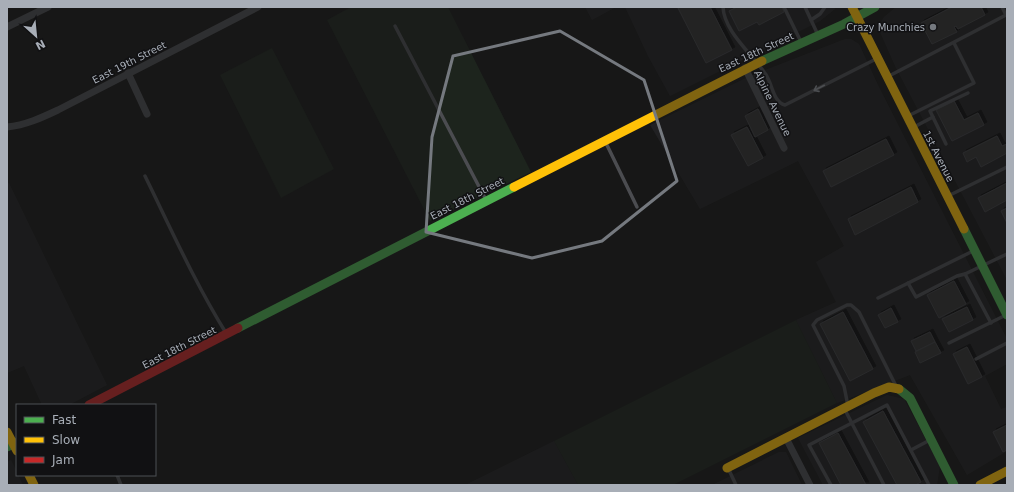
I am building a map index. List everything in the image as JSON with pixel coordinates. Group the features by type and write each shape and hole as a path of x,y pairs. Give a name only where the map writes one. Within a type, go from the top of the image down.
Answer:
{"main road":[{"name":"1st Avenue","path":"852,7 974,251 1006,310"},
{"name":"East 18th Street","path":"91,404 756,62 802,43 875,7"},
{"path":"728,468 884,388 897,388 902,390 910,398 954,485"},
{"path":"7,432 14,446"},
{"path":"980,485 1007,471"},
{"path":"30,476 34,485"}],"street":[{"path":"7,27 48,7"},
{"name":"East 19th Street","path":"7,127 35,121 258,7"},
{"name":"Alpine Avenue","path":"745,68 784,148"},
{"path":"128,73 147,114"},
{"path":"786,438 810,485"}],"lane":[{"path":"723,7 724,15 733,32 765,72 776,97 782,104 785,105 877,59"},
{"path":"784,7 802,43"},
{"path":"805,7 818,35"},
{"path":"811,20 820,14 825,7"},
{"path":"887,77 1006,15 1002,7"},
{"path":"395,26 487,200"},
{"path":"907,116 974,83 954,43"},
{"path":"946,144 930,111 968,93"},
{"path":"912,128 934,117"},
{"path":"605,140 637,207"},
{"path":"947,197 1007,166"},
{"path":"145,176 214,315 226,334"},
{"path":"878,298 974,251"},
{"path":"908,283 916,297 957,276 965,274 1007,254"},
{"path":"965,274 991,323"},
{"path":"884,485 852,423 846,408 844,386 813,325 817,320 847,305 851,305 859,312 897,388"},
{"path":"949,343 991,323 1006,310"},
{"path":"976,359 1007,343"},
{"path":"831,485 809,445 887,405 929,485"},
{"path":"911,450 931,440"},
{"path":"728,468 736,485"},
{"path":"117,476 122,485"}],"highlighted area":[{"path":"560,31 644,80 677,181 602,241 532,258 426,232 432,137 453,56"}],"shaded area":[{"path":"351,7 448,7 531,172 430,221 327,20"},
{"path":"585,7 616,7 592,20"},
{"path":"625,7 834,7 835,9 820,21 670,96 648,56"},
{"path":"896,7 1007,7 1007,280 895,66 880,32 880,23 884,17"},
{"path":"845,39 851,39 859,44 878,85 1007,339 1007,364 985,376 1001,409 1007,407 1007,451 967,475 910,375 837,403 796,320 836,302 816,262 844,246 798,161 700,209 650,125 752,75"},
{"path":"272,48 334,169 281,198 220,75"},
{"path":"9,183 107,385 71,404 42,404 24,366 7,373 7,184"},
{"path":"796,320 837,403 673,485 578,485 554,441"},
{"path":"887,395 904,399 940,466 937,485 823,485 798,438"},
{"path":"554,441 578,485 465,485"},
{"path":"779,452 786,452 802,485 712,485"},
{"path":"11,460 16,470 16,476 18,476 23,485 7,485 7,462"}],"building":[{"path":"710,7 732,50 706,63 678,8"},
{"path":"737,7 782,7 784,12 759,25 757,22 739,31 729,11"},
{"path":"952,7 981,7 985,15 958,29 956,26 954,27 957,32 932,44 921,23"},
{"path":"954,101 964,120 978,113 984,125 952,141 936,110"},
{"path":"758,109 768,130 755,137 745,116"},
{"path":"747,127 763,158 748,166 731,135"},
{"path":"997,136 1002,146 1007,144 1007,153 981,167 976,157 967,162 963,153"},
{"path":"886,139 894,155 831,187 823,171"},
{"path":"1007,183 1007,200 985,212 978,198"},
{"path":"911,187 918,202 855,235 848,219"},
{"path":"1007,208 1007,223 1001,211"},
{"path":"954,281 966,304 939,318 927,295"},
{"path":"967,307 973,320 949,332 942,319"},
{"path":"891,308 898,322 885,328 878,315"},
{"path":"843,312 873,369 850,381 820,324"},
{"path":"930,332 935,342 916,351 911,341"},
{"path":"935,342 941,353 920,363 915,352"},
{"path":"967,347 982,377 968,384 953,354"},
{"path":"883,411 921,482 915,485 897,485 863,422"},
{"path":"1007,425 1007,450 1003,452 993,432"},
{"path":"838,433 866,485 841,485 819,443"}],"traffic: fast":[{"path":"762,61 844,24 875,7"},
{"path":"238,328 514,187"},
{"path":"964,229 1007,315"},
{"path":"899,389 910,398 954,485"},
{"path":"7,447 16,442"}],"traffic: slow":[{"path":"852,7 964,229"},
{"path":"514,187 762,61"},
{"path":"727,468 874,393 889,387 899,389"},
{"path":"7,432 16,449"},
{"path":"980,485 1007,471"},
{"path":"30,476 34,485"}],"traffic: jam":[{"path":"91,404 238,328"}],"place":[{"name":"Crazy Munchies","path":"933,27"}]}
